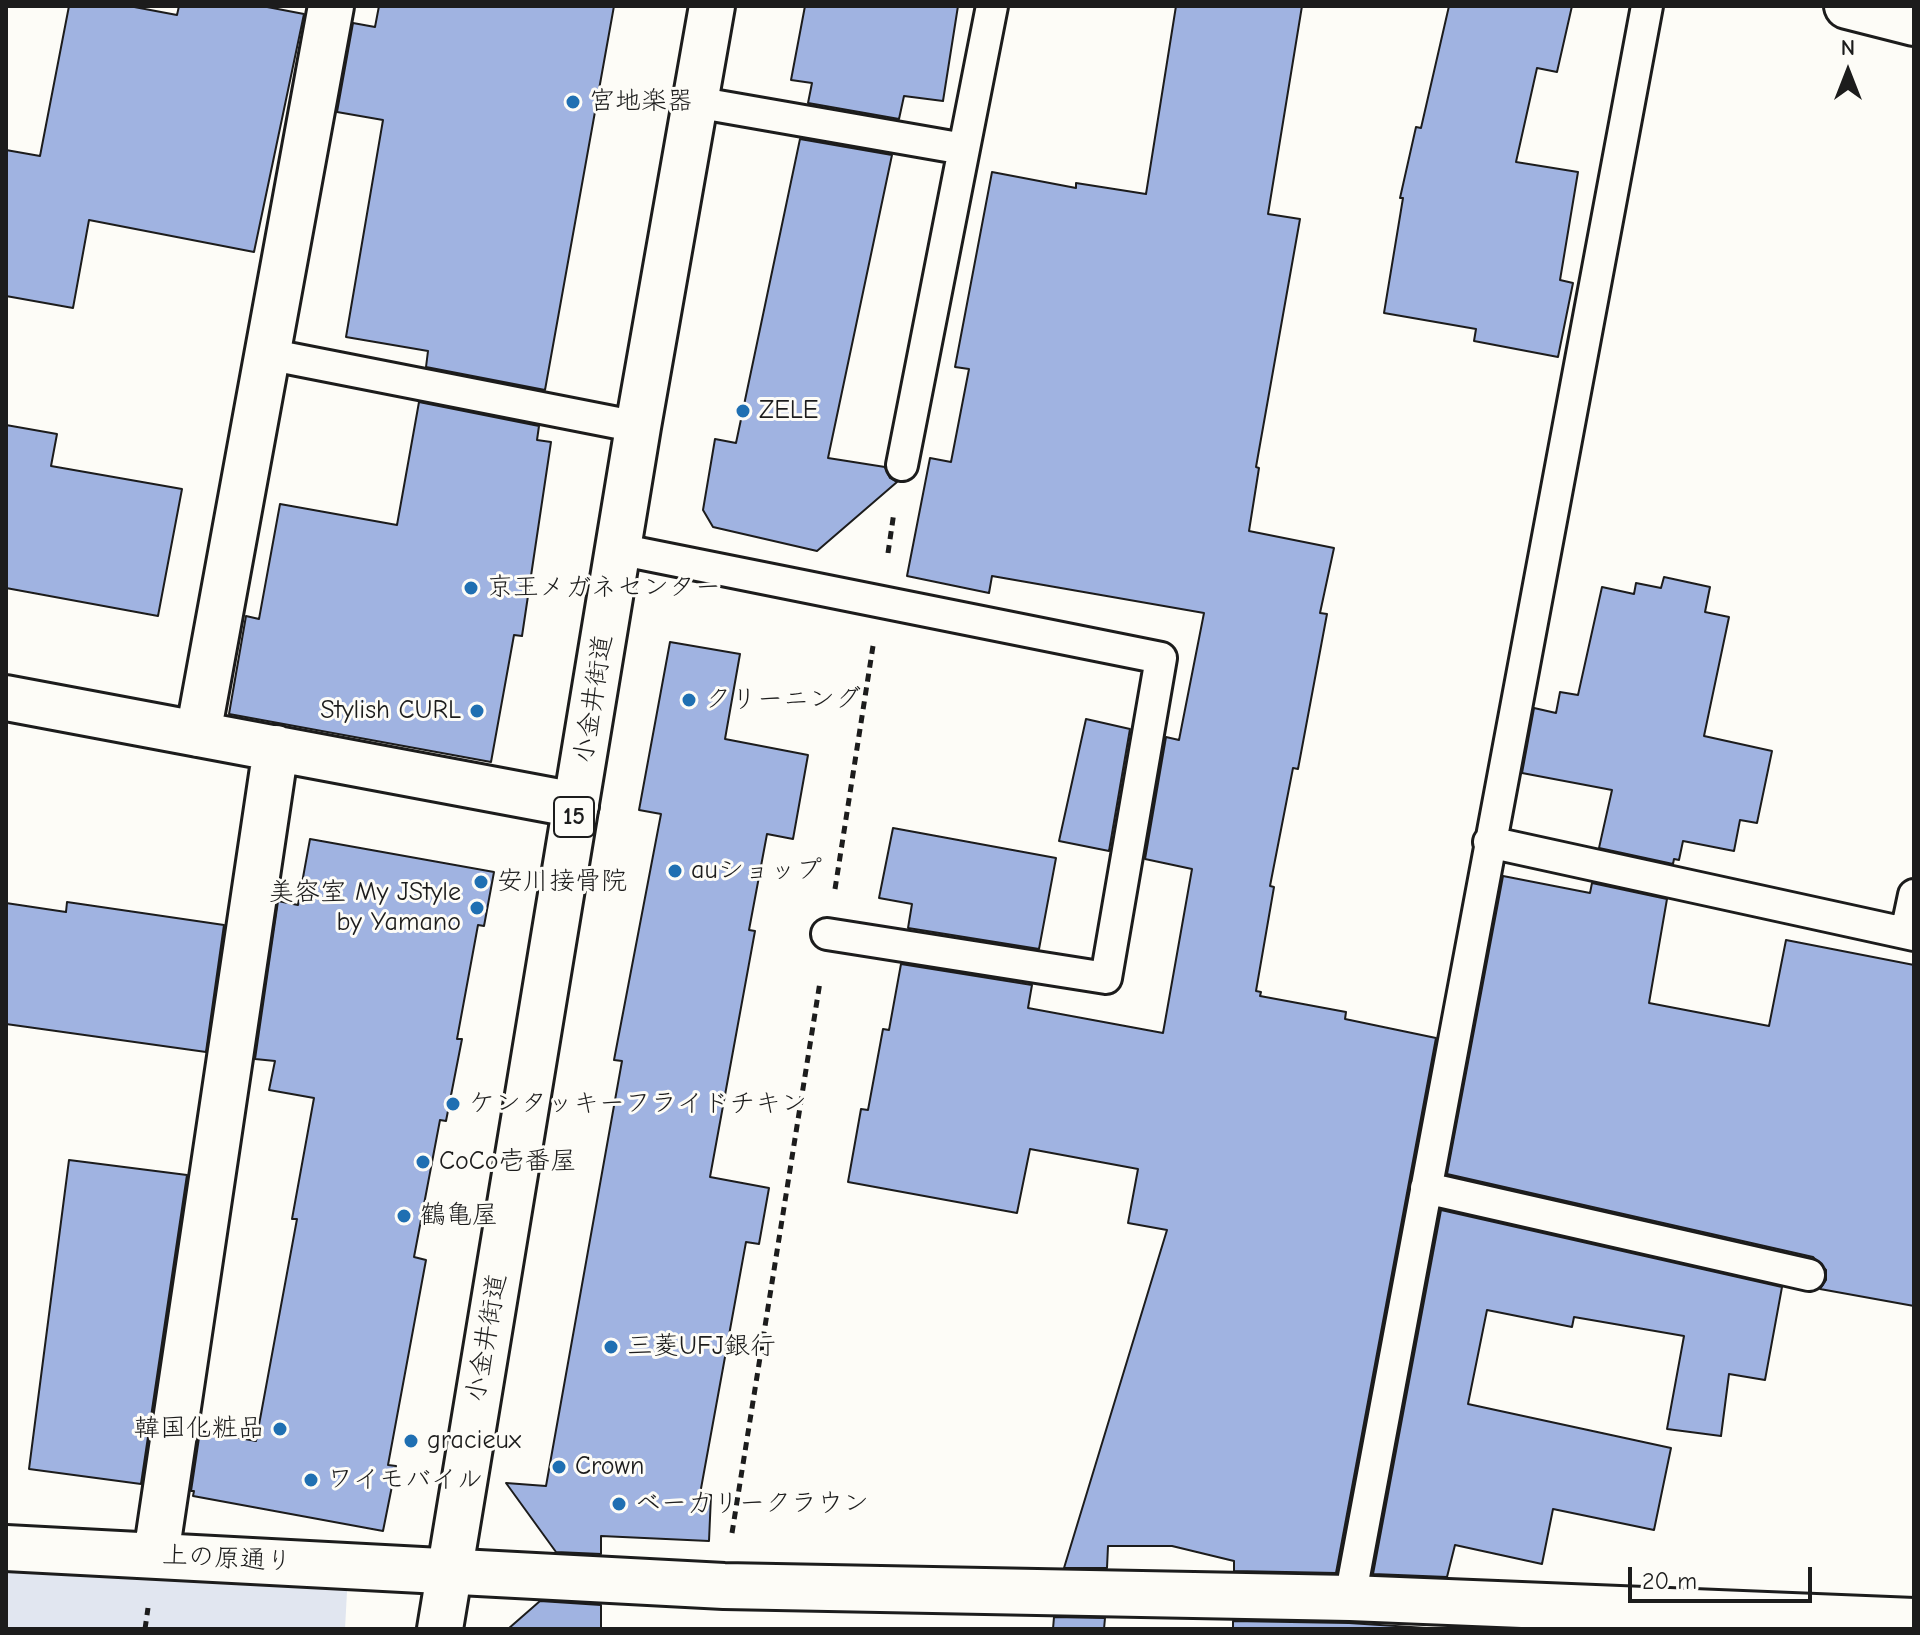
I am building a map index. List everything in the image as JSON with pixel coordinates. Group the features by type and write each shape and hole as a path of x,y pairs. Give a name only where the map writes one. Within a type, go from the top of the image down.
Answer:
{"street":[{"path":"198,734 331,6"},
{"name":"小金井街道","path":"440,1629 638,427 712,6"},
{"path":"1847,6 1914,23"},
{"path":"6,698 576,805"},
{"path":"156,1555 276,748"},
{"name":"上の原通り","path":"6,1548 724,1586 1350,1598 1914,1621"}],"lane":[{"path":"902,465 992,6"},
{"path":"1350,1598 1647,6"},
{"path":"695,102 964,149"},
{"path":"267,354 638,427"},
{"path":"618,549 1161,658 1106,978 827,934"},
{"path":"1489,842 1910,934 1914,895"},
{"path":"1426,1188 1809,1275"}],"path":[{"path":"724,1586 902,465"}],"shaded area":[{"path":"6,1554 348,1573 345,1629 6,1629"}],"building":[{"path":"69,6 129,6 177,15 179,6 262,6 304,14 254,252 89,220 73,308 6,296 6,150 40,156"},
{"path":"379,6 614,6 545,390 426,367 428,351 346,337 383,120 337,112 353,23 375,27"},
{"path":"805,6 958,6 943,101 904,96 899,119 808,103 812,83 791,80"},
{"path":"1176,6 1302,6 1268,214 1300,219 1256,467 1259,468 1249,531 1334,548 1320,613 1327,614 1298,769 1293,768 1270,886 1274,887 1256,991 1261,992 1260,996 1346,1012 1345,1019 1436,1038 1336,1573 1234,1571 1234,1561 1172,1546 1108,1546 1107,1568 1064,1568 1167,1230 1128,1223 1138,1169 1030,1149 1017,1213 848,1182 861,1109 868,1110 883,1029 889,1030 901,964 1032,985 1028,1008 1163,1033 1192,869 1145,859 1166,737 1179,740 1204,613 992,576 989,593 907,576 930,458 951,462 969,369 955,367 992,172 1076,188 1076,183 1146,194"},
{"path":"1449,6 1572,6 1557,72 1537,68 1516,162 1578,172 1560,280 1573,283 1558,357 1474,341 1476,329 1384,313 1403,198 1400,198 1416,127 1421,128"},
{"path":"800,139 892,155 828,458 885,467 890,478 897,482 817,551 713,527 703,510 715,439 736,443"},
{"path":"419,402 539,426 537,440 551,442 522,636 514,635 491,762 229,714 246,616 259,619 280,504 397,525"},
{"path":"6,425 57,434 51,466 182,489 158,616 6,588"},
{"path":"1664,577 1710,587 1705,612 1729,617 1704,736 1772,751 1757,823 1740,820 1734,851 1683,841 1679,860 1674,859 1673,864 1599,848 1612,790 1522,773 1534,708 1556,713 1560,692 1578,695 1602,587 1634,594 1636,583 1661,588"},
{"path":"670,642 740,654 725,739 808,755 793,839 767,834 749,930 755,931 710,1177 769,1188 759,1244 746,1242 700,1494 711,1495 709,1541 601,1536 601,1554 556,1552 506,1483 546,1486 622,1061 614,1060 661,814 639,810"},
{"path":"1086,719 1130,729 1109,851 1059,841"},
{"path":"893,828 1056,858 1039,949 908,928 912,904 879,898"},
{"path":"310,839 494,872 484,926 478,925 457,1039 462,1039 446,1121 440,1120 414,1257 426,1260 388,1465 396,1466 383,1531 193,1496 194,1491 191,1491 200,1431 256,1441 297,1219 292,1219 314,1098 269,1090 275,1061 255,1059 278,901 298,905"},
{"path":"1503,876 1590,893 1592,883 1667,899 1649,1003 1769,1026 1786,940 1914,965 1914,1306 1820,1289 1826,1280 1826,1270 1813,1257 1447,1174"},
{"path":"67,902 224,925 206,1052 6,1024 6,903 66,912"},
{"path":"69,1160 187,1175 141,1484 29,1469"},
{"path":"1441,1210 1782,1287 1765,1380 1729,1374 1721,1436 1667,1429 1684,1336 1574,1317 1572,1327 1487,1310 1468,1404 1671,1448 1654,1530 1553,1509 1542,1564 1455,1545 1447,1577 1373,1574"},
{"path":"540,1601 601,1605 601,1629 508,1629"},
{"path":"1054,1617 1105,1618 1104,1629 1053,1629"},
{"path":"1233,1621 1349,1623 1442,1629 1233,1629"}],"place":[{"name":"宮地楽器","path":"573,102"},
{"name":"ZELE","path":"743,411"},
{"name":"京王メガネセンター","path":"471,588"},
{"name":"クリーニング","path":"689,700"},
{"name":"Stylish CURL","path":"477,711"},
{"name":"auショップ","path":"675,871"},
{"name":"安川接骨院","path":"481,882"},
{"name":"美容室 My JStyle by Yamano","path":"477,908"},
{"name":"ケンタッキーフライドチキン","path":"453,1104"},
{"name":"CoCo壱番屋","path":"423,1162"},
{"name":"鶴亀屋","path":"404,1216"},
{"name":"三菱UFJ銀行","path":"611,1347"},
{"name":"韓国化粧品","path":"280,1429"},
{"name":"gracieux","path":"411,1441"},
{"name":"Crown","path":"559,1467"},
{"name":"ワイモバイル","path":"311,1480"},
{"name":"ベーカリークラウン","path":"619,1504"}]}
